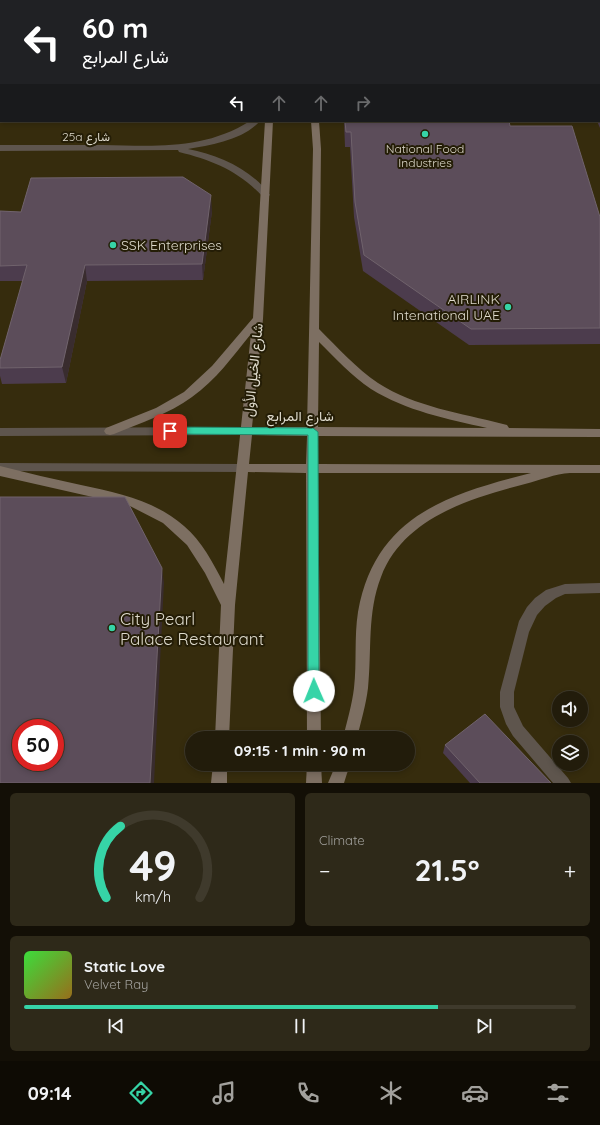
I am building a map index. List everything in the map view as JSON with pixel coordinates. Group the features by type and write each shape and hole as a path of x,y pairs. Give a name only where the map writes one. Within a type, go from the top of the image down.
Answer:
{"main road":[{"name":"شارع الخيل الأول","path":"222,731 228,605 258,319 269,122"},
{"path":"314,731 312,468 317,149 316,122"},
{"path":"110,430 152,414 187,395 203,383 258,319"},
{"path":"314,330 364,378 386,392 428,408 517,432"},
{"name":"شارع المرابع","path":"246,431 600,433"},
{"path":"242,468 600,469"},
{"path":"351,731 360,688 365,612 369,589 378,567 390,547 406,530 430,512 458,499 568,469"},
{"path":"0,471 109,495 131,501 151,509 169,520 190,539 206,563 228,605"},
{"path":"219,783 220,771"},
{"path":"314,771 314,783"},
{"path":"336,783 340,771"}],"street":[{"name":"25a شارع","path":"172,149 224,138 254,122"},
{"name":"25a شارع","path":"0,148 172,149 192,152 228,164 252,180 266,194"},
{"name":"شارع المرابع","path":"0,432 110,430 246,431"},
{"path":"0,467 242,468"},
{"path":"563,783 518,731 511,719 508,707 507,692 526,621 540,602 552,594 565,589 600,588"}],"shaded area":[{"path":"0,122 600,122 600,783 0,783"}],"building":[{"path":"345,122 509,122 510,126 572,126 600,217 600,328 471,329 364,255 355,202 351,132 346,132"},
{"path":"183,177 211,195 202,264 85,265 62,367 0,368 0,360 27,265 0,266 0,211 21,212 31,178"},
{"path":"0,497 125,497 162,568 150,783 0,783"},
{"path":"485,714 551,783 480,783 445,745"}],"place":[{"name":"National Food Industries","path":"425,134"},
{"name":"SSK Enterprises","path":"113,245"},
{"name":"AIRLINK Intenational UAE","path":"508,307"},
{"name":"City Pearl Palace Restaurant","path":"112,628"}],"route":[{"path":"170,431 313,432 312,509 314,691"}]}
